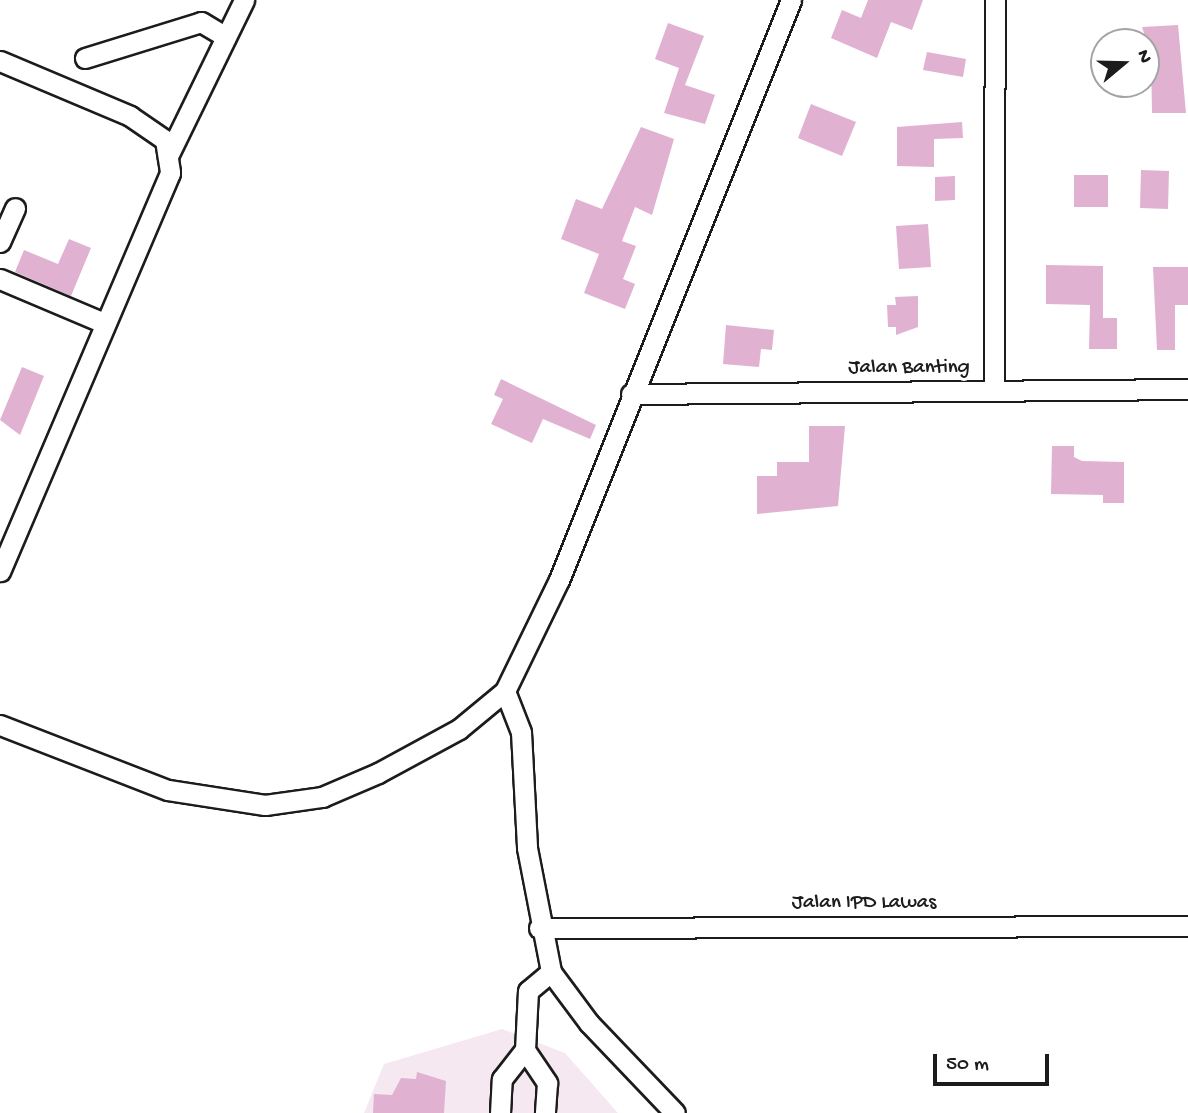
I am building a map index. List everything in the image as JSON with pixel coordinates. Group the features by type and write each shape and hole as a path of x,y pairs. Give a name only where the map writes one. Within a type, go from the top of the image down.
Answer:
{"street":[{"path":"168,156 244,0"},
{"path":"0,725 169,790 265,805 322,797 379,773 459,729 505,691 559,580 631,394 791,0"},
{"path":"994,391 995,0"},
{"path":"85,58 201,22 226,37"},
{"path":"0,61 130,116 165,140 170,173 102,322 0,571"},
{"path":"0,242 15,208"},
{"path":"0,279 102,322"},
{"name":"Jalan Banting","path":"631,394 1188,389"},
{"path":"505,691 521,732 527,848 539,928 551,972 589,1023 675,1113"},
{"name":"Jalan IPD Lawas","path":"539,928 1188,926"},
{"path":"500,1113 502,1079 525,1050 528,991 551,972"},
{"path":"525,1050 547,1083 545,1113"}],"shaded area":[{"path":"502,1029 565,1053 618,1113 364,1113 384,1064"}],"building":[{"path":"868,0 923,0 912,30 891,22 877,58 831,38 842,10 861,18"},
{"path":"668,23 704,36 685,85 715,95 705,124 664,113 679,68 655,59"},
{"path":"1178,25 1186,113 1152,113 1152,98 1160,98 1160,28 1142,27"},
{"path":"927,52 966,59 963,77 923,70"},
{"path":"811,104 856,122 842,156 798,138"},
{"path":"962,122 963,138 934,139 934,167 897,166 897,127"},
{"path":"641,127 674,139 652,215 635,207 622,241 636,246 623,279 635,284 625,309 584,293 599,254 561,239 576,199 602,209"},
{"path":"1141,170 1169,171 1168,209 1140,208"},
{"path":"1074,175 1108,175 1108,207 1074,207"},
{"path":"955,176 955,200 935,201 935,177"},
{"path":"928,224 931,267 899,269 896,226"},
{"path":"69,239 91,248 71,296 15,272 24,250 58,264"},
{"path":"1046,265 1103,266 1103,318 1117,318 1117,349 1089,349 1090,305 1046,304"},
{"path":"1153,267 1188,267 1188,305 1175,305 1175,350 1157,350"},
{"path":"918,296 918,327 896,335 896,327 888,327 887,305 896,305 895,297"},
{"path":"726,325 774,330 772,350 761,349 759,367 723,364"},
{"path":"22,367 44,376 20,435 0,420"},
{"path":"501,379 596,425 590,439 543,419 532,443 491,424 503,399 494,395"},
{"path":"809,426 845,426 838,506 757,514 757,476 777,476 777,462 809,462"},
{"path":"1052,446 1074,446 1074,457 1082,461 1124,462 1124,503 1103,503 1103,495 1051,494"},
{"path":"417,1072 446,1081 444,1113 373,1113 374,1094 392,1095 401,1078 416,1079"}]}
